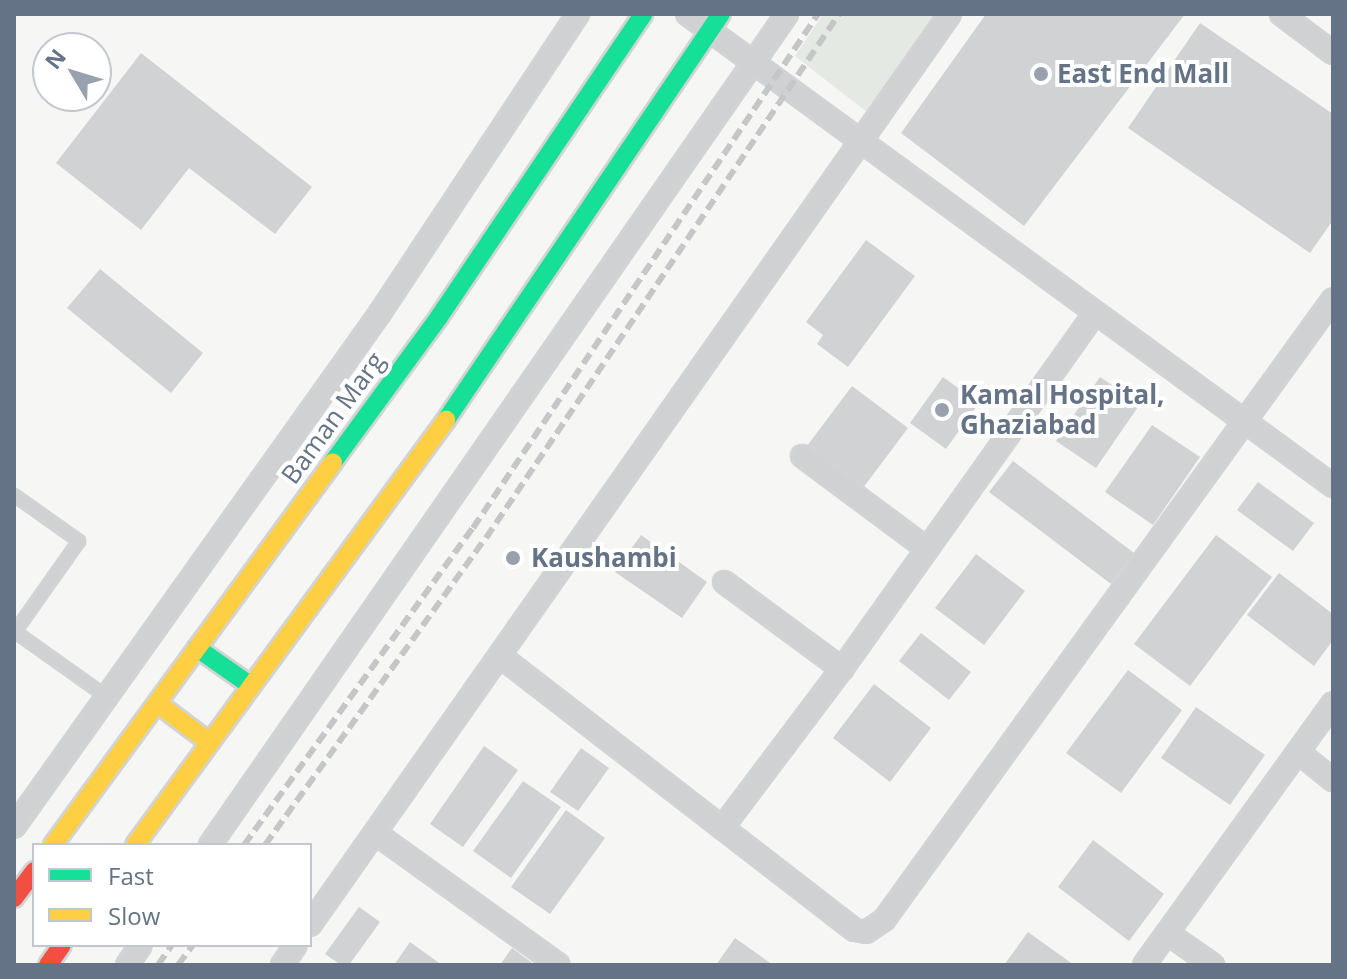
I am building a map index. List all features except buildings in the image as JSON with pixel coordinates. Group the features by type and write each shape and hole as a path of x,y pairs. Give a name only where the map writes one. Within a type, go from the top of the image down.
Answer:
{"main road":[{"name":"Baman Marg","path":"54,843 439,317 643,14"},
{"path":"136,843 496,351 715,22"},
{"path":"197,648 251,686"},
{"path":"157,703 210,743"},
{"path":"14,898 32,874"},
{"path":"48,965 61,947"}],"street":[{"path":"14,827 380,313 578,14"},
{"path":"687,14 715,22 754,63 1333,486"},
{"path":"211,843 787,14"},
{"path":"312,922 863,143 950,14"},
{"path":"1281,14 1333,53"},
{"path":"500,656 855,930 876,927 1333,299"},
{"path":"722,828 842,669 1095,313"},
{"path":"802,456 927,549"},
{"path":"724,582 842,669"},
{"path":"1144,965 1333,703"},
{"path":"1298,752 1333,780"},
{"path":"375,833 559,965"},
{"path":"1167,933 1213,965"},
{"path":"127,965 140,947"},
{"path":"282,965 295,947"}],"lane":[{"path":"14,495 79,541 14,632 107,697"}],"shaded area":[{"path":"823,14 935,14 868,113 795,56"}],"railway":[{"path":"245,843 473,528 818,14"},
{"path":"266,843 486,538 839,14"},
{"path":"158,965 171,947"},
{"path":"178,965 192,947"}],"traffic: fast":[{"path":"333,462 439,317 643,14"},
{"path":"446,420 721,14"},
{"path":"197,648 251,686"}],"traffic: slow":[{"path":"136,843 446,420"},
{"path":"54,843 333,462"},
{"path":"157,703 210,743"}],"traffic: jam":[{"path":"14,898 32,874"},
{"path":"48,965 61,947"}],"place":[{"name":"East End Mall","path":"1041,74"},
{"name":"Kamal Hospital, Ghaziabad","path":"942,410"},
{"name":"Kaushambi","path":"513,558"}]}
